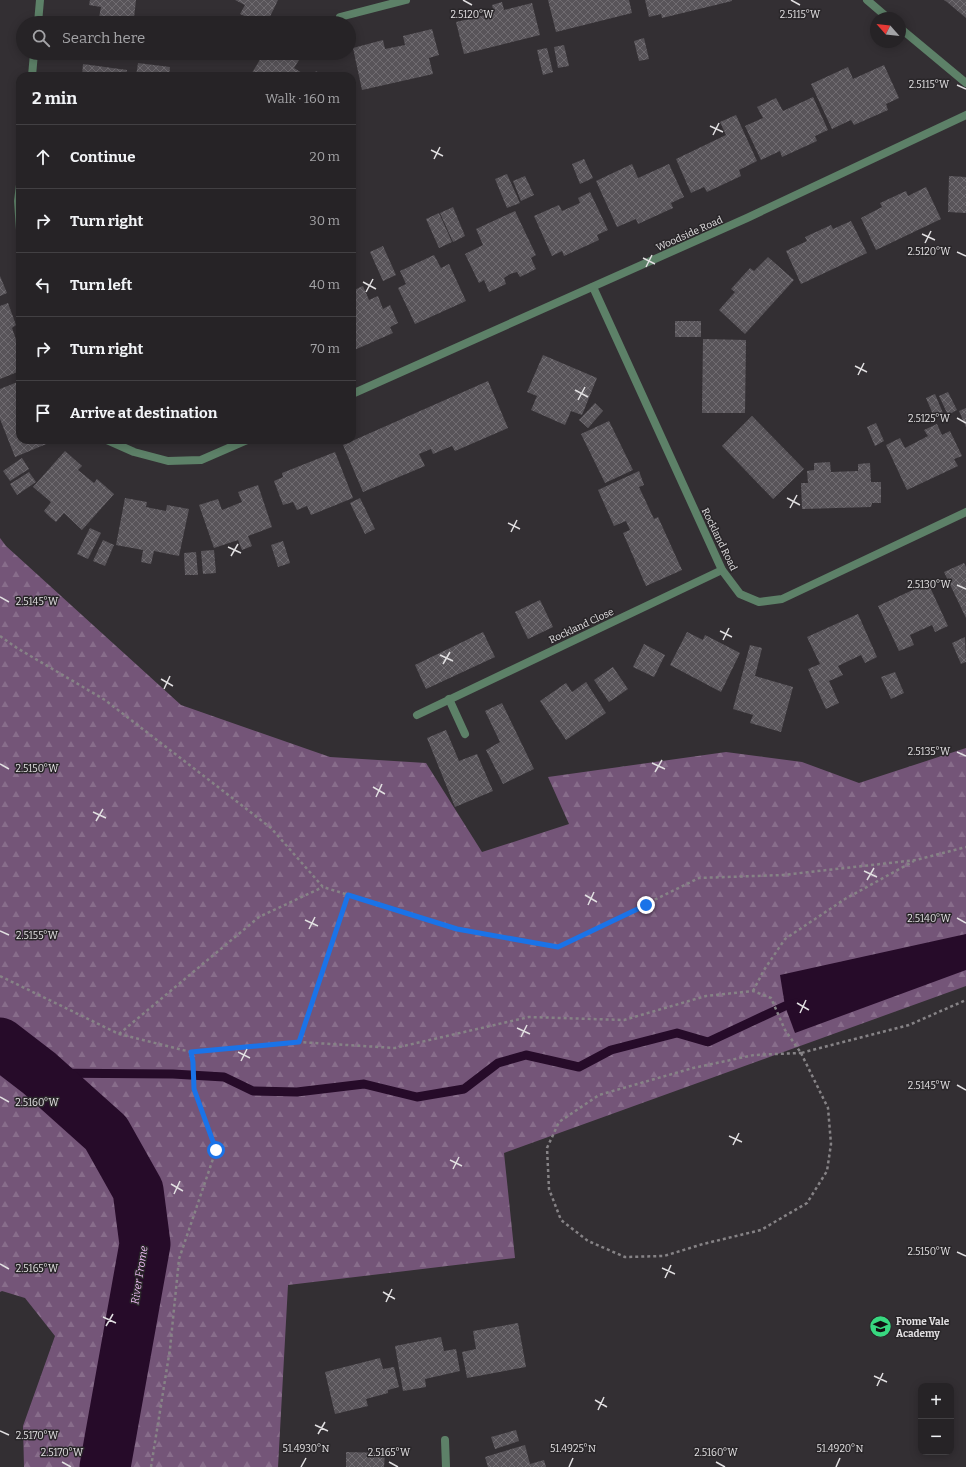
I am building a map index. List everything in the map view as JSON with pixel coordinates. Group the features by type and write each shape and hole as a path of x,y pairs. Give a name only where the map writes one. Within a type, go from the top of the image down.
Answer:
{"street":[{"path":"39,16 40,0"},
{"path":"344,16 406,0"},
{"path":"867,0 881,12"},
{"path":"906,33 966,83"},
{"path":"32,72 33,60"},
{"name":"Woodside Road","path":"356,392 747,218 966,115"},
{"name":"Rockland Road","path":"593,287 722,570 740,594 759,602 782,599 966,512"},
{"path":"116,444 134,452 168,461 201,460 238,444"},
{"name":"Rockland Close","path":"417,715 722,570"},
{"path":"449,699 465,734"},
{"path":"446,1440 446,1467"}],"path":[{"path":"0,636 17,648 105,700 271,828 323,887 457,929 558,947 699,878 783,875 916,860 966,847"},
{"path":"753,990 764,970 786,939 845,899 916,860"},
{"path":"119,1034 259,917 323,887"},
{"path":"299,1042 348,895"},
{"path":"0,976 119,1034 191,1052 299,1042 395,1048 529,1017 624,1020 706,996 753,990 771,998 785,1030 801,1053 828,1108 830,1144 827,1171 807,1203 761,1230 703,1244 664,1256 625,1257 588,1241 561,1220 549,1189 547,1148 559,1122 599,1095 693,1068 754,1055 801,1053 909,1025 966,1000"},
{"path":"151,1467 170,1349 179,1259 216,1150 194,1089 191,1052"}],"green space":[{"path":"0,538 6,546 181,705 330,757 426,763 482,852 569,824 548,777 726,752 802,762 859,783 966,748 966,986 504,1153 515,1258 288,1285 278,1467 24,1467 23,1426 55,1336 25,1298 2,1291 0,1292"}],"shaded area":[{"path":"966,934 966,970 795,1033 785,1006 780,975"}],"building":[{"path":"90,0 136,0 134,16 99,16 101,7 89,5"},
{"path":"235,0 278,0 270,16 244,16 240,14 245,5"},
{"path":"548,0 629,0 632,13 556,32"},
{"path":"645,0 732,1 662,18 661,14 649,17"},
{"path":"944,0 966,0 966,18 947,2"},
{"path":"502,2 504,10 532,3 540,35 464,54 456,22 494,13 492,5"},
{"path":"432,29 439,55 429,58 433,74 362,90 356,60 356,47 383,40 385,49 405,45 403,36"},
{"path":"644,38 649,59 639,61 634,41"},
{"path":"564,45 569,66 558,68 554,47"},
{"path":"547,48 553,72 543,75 537,50"},
{"path":"260,60 299,60 294,68 300,72 252,72"},
{"path":"138,63 170,67 169,72 137,72"},
{"path":"83,64 127,70 127,72 82,72"},
{"path":"884,65 899,98 886,104 888,110 854,125 851,120 832,129 811,84 848,67 853,79"},
{"path":"813,97 828,130 815,136 817,141 782,157 780,151 761,160 745,126 763,118 757,107 776,98 783,111"},
{"path":"736,115 757,161 739,170 741,176 707,192 704,187 691,193 676,159 726,135 720,122"},
{"path":"584,159 593,178 580,184 572,164"},
{"path":"632,164 638,178 669,164 684,197 671,203 673,208 638,224 636,219 617,227 596,181"},
{"path":"507,174 520,203 507,208 495,179"},
{"path":"525,176 534,195 521,201 513,181"},
{"path":"949,176 966,177 966,213 948,212"},
{"path":"926,187 941,219 876,250 861,218 882,207 880,203 906,191 908,196"},
{"path":"590,192 608,230 597,235 599,240 564,256 562,251 552,256 534,216 559,205 562,211 580,203 578,198"},
{"path":"453,207 465,236 453,242 440,213"},
{"path":"515,211 536,255 531,258 536,269 520,277 517,272 510,274 504,278 506,284 489,292 484,280 479,283 465,254 483,245 476,229"},
{"path":"439,213 452,242 439,248 426,219"},
{"path":"851,221 867,253 801,284 786,251 807,241 805,237 831,225 833,229"},
{"path":"383,246 396,275 383,281 370,252"},
{"path":"434,255 441,268 449,264 466,301 415,324 398,288 406,284 400,271"},
{"path":"768,257 794,280 745,334 719,310 735,292 731,289 750,268 754,271"},
{"path":"0,276 7,293 0,296"},
{"path":"363,286 369,300 378,296 383,309 390,305 398,323 390,327 393,333 356,349 356,289"},
{"path":"8,303 16,325 12,328 16,339 16,373 0,379 0,306"},
{"path":"675,321 701,321 701,337 675,337"},
{"path":"703,339 746,340 745,413 702,413"},
{"path":"543,355 597,378 582,415 571,411 565,425 531,410 537,396 527,392"},
{"path":"488,381 508,428 455,451 452,446 433,454 431,449 419,454 425,466 363,492 343,445 356,444 356,439"},
{"path":"16,383 16,444 46,444 15,457 0,419 0,389"},
{"path":"948,392 957,410 948,415 939,396"},
{"path":"935,394 943,413 934,417 926,398"},
{"path":"595,403 603,411 588,428 579,420"},
{"path":"966,408 966,427 959,411"},
{"path":"752,416 804,469 773,499 722,446"},
{"path":"609,421 633,470 605,483 581,434"},
{"path":"876,423 884,441 875,446 867,427"},
{"path":"937,424 942,435 950,431 962,456 954,459 958,466 907,490 886,445 900,438 905,448 928,436 924,430"},
{"path":"65,451 82,466 78,470 94,483 97,479 114,494 82,530 64,513 56,522 50,517 44,511 51,502 33,487"},
{"path":"335,452 353,498 311,515 307,506 297,510 293,502 283,505 274,481 283,477 282,473"},
{"path":"22,458 29,469 10,481 3,471"},
{"path":"830,462 831,472 858,471 858,464 870,463 871,482 881,482 881,503 872,503 871,507 802,509 801,483 808,483 807,471 814,470 814,463"},
{"path":"639,471 644,485 639,487 654,519 658,517 682,570 646,586 623,533 630,530 626,521 614,526 598,490"},
{"path":"29,472 36,482 17,495 10,484"},
{"path":"258,485 272,527 248,536 252,546 242,550 238,540 214,548 199,505 218,499 222,510 242,502 238,492"},
{"path":"125,498 147,502 146,507 166,511 167,505 189,509 179,556 154,551 151,564 141,562 143,550 116,545"},
{"path":"360,498 375,529 365,534 350,503"},
{"path":"90,528 101,533 88,559 77,554"},
{"path":"103,540 114,545 105,566 93,561"},
{"path":"283,541 290,563 278,567 271,545"},
{"path":"214,550 216,573 203,574 201,551"},
{"path":"196,552 198,575 185,575 184,553"},
{"path":"964,563 966,567 966,618 944,572"},
{"path":"928,583 948,626 935,632 932,625 910,635 914,645 899,651 878,606"},
{"path":"540,600 553,627 528,639 515,612"},
{"path":"858,614 877,657 865,663 861,655 838,666 843,675 829,681 839,703 826,709 808,669 820,664 807,637"},
{"path":"483,632 495,657 426,689 415,665"},
{"path":"687,632 703,640 705,635 740,653 721,692 670,665"},
{"path":"965,637 966,662 961,664 952,643"},
{"path":"644,644 665,655 654,677 633,667"},
{"path":"750,645 762,648 755,676 793,687 781,732 750,723 753,715 733,709"},
{"path":"613,667 628,689 609,702 594,680"},
{"path":"895,672 904,693 891,699 881,677"},
{"path":"586,682 606,713 566,740 540,701 566,683 572,692"},
{"path":"502,703 534,769 503,784 486,750 500,742 485,711"},
{"path":"446,730 459,761 477,754 493,791 455,807 427,738"},
{"path":"518,1323 526,1367 467,1378 462,1352 476,1349 473,1331"},
{"path":"441,1337 444,1351 456,1349 460,1371 425,1379 426,1387 403,1391 395,1346"},
{"path":"380,1358 383,1369 394,1367 399,1387 388,1390 388,1393 366,1399 368,1406 335,1414 325,1372"},
{"path":"516,1430 519,1441 495,1449 491,1437"},
{"path":"525,1445 530,1464 544,1460 546,1467 488,1467 485,1457"},
{"path":"346,1452 385,1453 384,1467 346,1467"}],"waterway":[{"path":"39,1073 173,1074 224,1077 253,1091 297,1092 364,1084 417,1097 464,1089 498,1063 526,1055 579,1067 611,1050 677,1033 708,1042 785,1006 796,1003"},
{"name":"River Frome","path":"0,1043 39,1073 106,1133 138,1190 145,1244 105,1467"}],"place":[{"name":"Frome Vale Academy","path":"881,1327"}],"route":[{"path":"216,1150 194,1089 191,1052 299,1042 348,895 392,910 457,929 558,947 646,905"}]}
